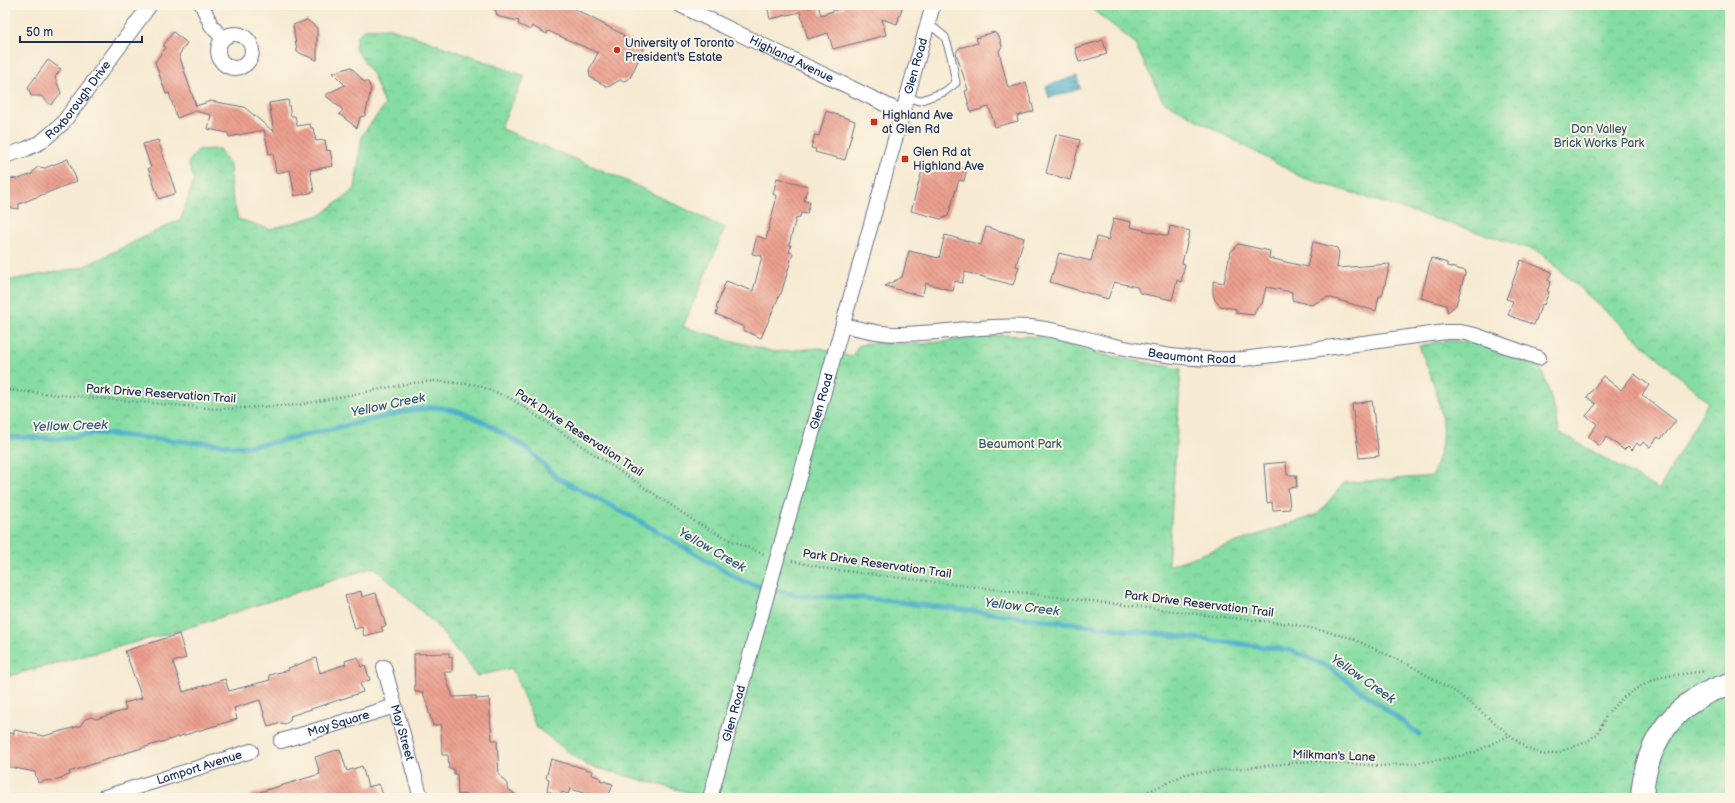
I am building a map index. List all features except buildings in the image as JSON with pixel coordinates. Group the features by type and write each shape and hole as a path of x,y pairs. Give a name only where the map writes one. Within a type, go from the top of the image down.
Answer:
{"main road":[{"path":"1642,798 1647,762 1658,738 1674,717 1695,698 1712,689 1730,684"}],"street":[{"name":"Roxborough Drive","path":"5,156 41,142 62,124 150,5"},
{"path":"202,5 211,25 223,39"},
{"name":"Highland Avenue","path":"680,5 903,113"},
{"name":"Glen Road","path":"710,798 933,5"},
{"name":"Beaumont Road","path":"843,325 895,334 1005,326 1032,328 1054,331 1147,352 1211,360 1243,359 1446,332 1461,332 1539,358"},
{"name":"May Street","path":"384,667 421,798"},
{"name":"May Square","path":"281,741 395,706"},
{"name":"Lamport Avenue","path":"102,798 250,751"}],"lane":[{"path":"908,97 919,101 944,92 956,83 946,37 928,23"}],"path":[{"name":"Park Drive Reservation Trail","path":"5,390 218,409 296,405 412,383 435,381 477,386 510,398 699,524 730,540 769,556"},
{"name":"Park Drive Reservation Trail","path":"791,560 828,569 1291,624 1324,630 1351,638 1409,666 1459,694 1526,748 1537,754 1550,755 1587,742 1598,733 1607,713 1625,696 1639,687 1660,677 1709,671"},
{"name":"Milkman's Lane","path":"1134,798 1186,774 1312,761 1381,766 1416,763 1473,753 1510,735"}],"green space":[{"path":"1087,5 1730,5 1730,798 709,798 586,765 536,727 512,668 477,676 437,626 374,567 181,630 5,677 5,281 83,267 181,219 194,180 188,163 198,150 219,149 230,165 231,191 238,219 270,229 321,215 355,189 362,135 385,105 373,75 355,48 357,36 365,29 391,28 525,76 500,128 618,177 725,228 683,327 774,352 820,348 852,357 858,346 867,343 921,344 1004,335 1041,337 1105,355 1181,369 1168,566 1318,514 1344,483 1433,476 1440,454 1442,440 1441,416 1436,392 1419,346 1442,342 1456,341 1478,344 1541,368 1556,414 1559,432 1659,490 1708,402 1538,251 1301,177 1163,101 1134,42"}],"water":[{"path":"1077,76 1080,89 1049,98 1046,86"}],"waterway":[{"name":"Yellow Creek","path":"5,437 61,439 95,433 241,447 277,442 411,410 437,407 458,411 486,423 528,449 556,477 634,518 744,582 796,595 865,598 1290,650 1329,667 1419,734"}],"place":[{"name":"University of Toronto President's Estate","path":"617,50"},
{"name":"Highland Ave at Glen Rd","path":"874,122"},
{"name":"Glen Rd at Highland Ave","path":"905,159"}],"park label":[{"name":"Don Valley Brick Works Park","path":"1599,136"},
{"name":"Beaumont Park","path":"1020,444"}]}
